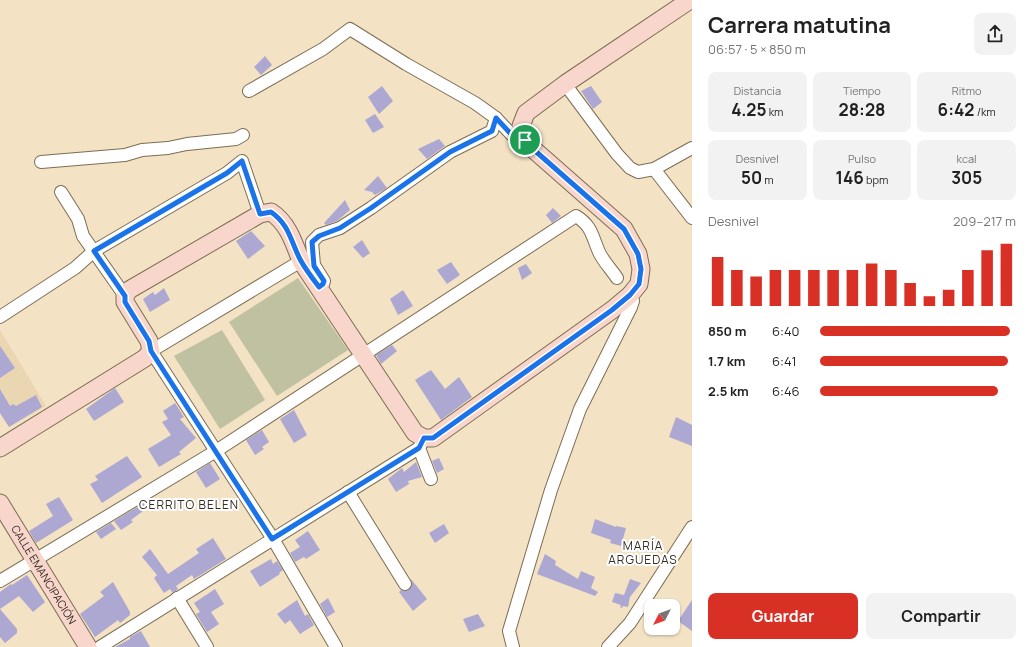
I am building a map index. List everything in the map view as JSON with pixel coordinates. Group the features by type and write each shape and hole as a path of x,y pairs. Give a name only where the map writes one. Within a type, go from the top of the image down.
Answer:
{"street":[{"path":"100,647 348,492 422,443 433,438 612,310 630,295 639,284 641,269 638,254 624,229 533,149 525,140 520,126 526,113 565,84 689,2"},
{"path":"249,91 323,49 350,29 406,64 475,104 496,118 519,140 525,140"},
{"path":"565,84 617,154 630,168 638,172 654,169 692,148"},
{"path":"319,287 324,281 314,266 312,242 319,236 340,228 371,208 450,152 492,131 496,118"},
{"path":"41,162 56,162 125,155 142,150 236,139 243,135"},
{"path":"0,317 75,268 94,251 227,173 242,161 260,214"},
{"path":"654,169 692,218"},
{"path":"61,192 78,219 83,236 125,296"},
{"path":"336,647 272,539 151,351 149,341 125,302 125,296 129,290 260,214 271,212 279,217 291,236 301,261 422,443 432,479"},
{"path":"0,581 216,451 364,356 576,216 582,220 592,233 599,253 617,278"},
{"path":"0,448 145,358 151,351 301,261"},
{"path":"513,647 509,631 551,490 580,409 631,307 633,301 630,295"},
{"path":"348,492 405,584"},
{"name":"CALLE EMANCIPACIÓN","path":"0,503 88,647"},
{"path":"608,647 633,619 692,527"},
{"path":"177,598 207,647"}],"shaded area":[{"path":"0,330 46,406 9,427 0,413"}],"green space":[{"path":"298,278 348,350 277,396 229,322"},
{"path":"222,330 265,400 220,429 174,356"}],"building":[{"path":"265,56 272,65 261,75 254,67"},
{"path":"382,86 393,101 379,114 368,97"},
{"path":"591,86 602,102 593,109 581,91"},
{"path":"375,114 384,127 373,133 365,120"},
{"path":"439,139 445,146 427,159 418,149"},
{"path":"378,176 387,188 375,195 372,192 364,190"},
{"path":"345,200 350,210 337,221 326,225 324,223"},
{"path":"553,208 561,216 552,223 546,215"},
{"path":"251,231 265,246 248,259 236,241"},
{"path":"362,240 370,253 363,258 353,247"},
{"path":"451,262 460,275 447,284 437,270"},
{"path":"526,264 532,273 522,280 518,268"},
{"path":"164,288 170,300 150,312 143,299 153,292 155,295"},
{"path":"403,290 413,306 398,315 390,299"},
{"path":"392,345 397,351 381,364 376,355"},
{"path":"0,346 15,368 0,378"},
{"path":"431,370 445,389 459,377 472,397 441,420 415,380"},
{"path":"115,388 124,402 94,421 86,409"},
{"path":"0,389 10,406 13,404 16,406 36,395 42,407 9,427 0,413"},
{"path":"175,403 184,417 180,419 196,438 179,452 181,454 159,467 148,449 171,435 162,422 168,419 163,411"},
{"path":"294,410 307,435 294,443 280,419"},
{"path":"676,417 692,425 692,446 669,437"},
{"path":"262,430 269,442 262,447 264,449 255,455 246,440"},
{"path":"127,456 142,477 102,503 90,484 98,480 95,476"},
{"path":"439,458 444,469 437,473 432,461"},
{"path":"416,462 422,477 408,481 409,484 396,492 388,479 402,468 404,472"},
{"path":"210,463 220,479 206,488 196,472"},
{"path":"59,497 73,520 36,543 29,531 53,516 46,504"},
{"path":"144,503 147,508 131,520 133,522 121,530 114,521"},
{"path":"595,519 616,527 626,528 621,546 610,543 611,540 591,533"},
{"path":"111,523 116,529 101,539 96,532"},
{"path":"444,524 449,533 435,543 429,533"},
{"path":"308,531 320,550 306,559 304,557 295,562 290,553 300,547 295,540"},
{"path":"213,538 226,559 194,579 192,575 176,586 178,589 176,591 172,592 170,589 164,593 154,578 157,575 142,557 150,549 168,574 199,553 196,549"},
{"path":"545,554 556,561 555,565 578,579 581,571 595,577 591,588 598,592 595,596 537,574"},
{"path":"271,559 273,564 277,561 283,570 279,573 280,574 260,587 250,571"},
{"path":"27,575 45,602 33,612 19,596 0,609 0,592"},
{"path":"411,579 427,599 413,611 399,592 401,590 409,590 412,584"},
{"path":"630,579 641,583 630,597 628,607 623,606 622,608 620,607 621,605 612,602 615,593 624,595"},
{"path":"113,582 130,612 130,615 120,623 118,620 95,637 80,614 104,596 100,592"},
{"path":"215,589 224,604 211,612 219,624 207,632 196,614 200,612 194,603"},
{"path":"328,598 335,612 327,617 320,604"},
{"path":"297,600 305,616 308,614 314,625 300,634 290,620 285,624 277,614"},
{"path":"692,600 692,631 680,622 680,618"},
{"path":"0,609 17,629 17,633 5,643 0,637"},
{"path":"478,614 485,626 469,632 463,619"},
{"path":"141,631 150,647 115,647 130,639 130,637"}],"district":[{"name":"CERRITO BELEN","path":"189,505"},
{"name":"MARÍA ARGUEDAS","path":"643,553"}],"route":[{"path":"496,118 511,134 519,140 525,140 533,149 624,229 638,254 641,269 639,284 630,295 612,310 433,438 424,438 419,448 272,539 151,351 149,341 125,302 125,296 94,251 227,173 242,161 260,214 271,212 279,217 291,236 301,261 319,287 324,281 314,266 312,242 319,236 340,228 450,152 492,131 496,118"}]}
